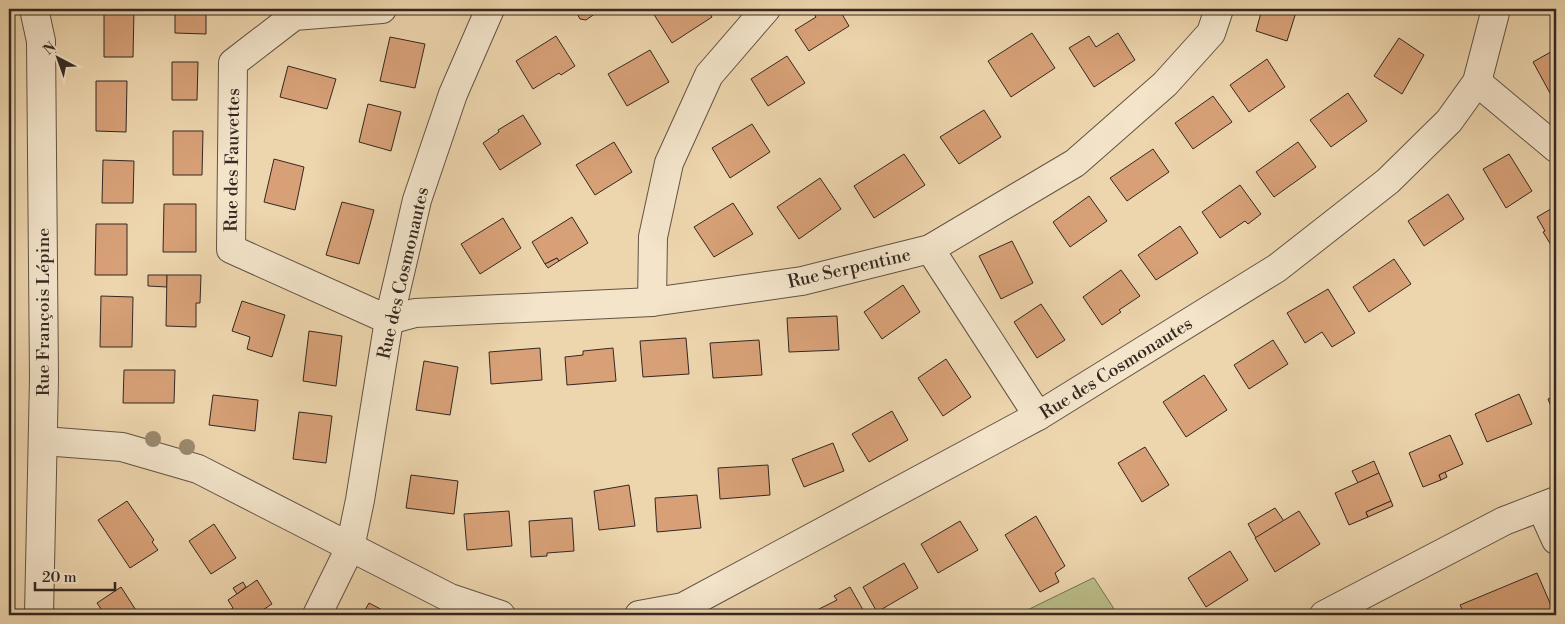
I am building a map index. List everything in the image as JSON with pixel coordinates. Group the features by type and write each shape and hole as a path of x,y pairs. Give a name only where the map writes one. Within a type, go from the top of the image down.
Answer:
{"street":[{"name":"Rue François Lépine","path":"34,9 41,40 44,378 39,615"},
{"name":"Rue des Fauvettes","path":"382,9 294,16 233,63 231,249 389,320"},
{"name":"Rue des Cosmonautes","path":"317,615 350,548 360,500 389,320 417,200 453,94 490,9"},
{"path":"652,302 654,237 669,163 709,75 766,9"},
{"name":"Rue Serpentine","path":"389,320 415,313 652,302 802,281 930,249 1075,163 1165,84 1211,33 1219,9"},
{"name":"Rue des Cosmonautes","path":"639,615 684,607 1038,416 1277,268 1388,181 1449,121 1477,82 1496,9"},
{"path":"1477,82 1556,148"},
{"path":"930,249 1038,416"},
{"path":"43,441 122,447 198,468 450,598 501,615"},
{"path":"1324,615 1504,520 1549,504 1556,540"}],"green space":[{"path":"1093,578 1118,615 1017,615"}],"building":[{"path":"104,9 134,9 133,57 104,57"},
{"path":"175,9 206,9 206,34 175,33"},
{"path":"569,9 580,9 572,14"},
{"path":"580,9 598,9 596,13 586,20 580,19 576,12"},
{"path":"660,9 707,9 712,17 672,43 653,13"},
{"path":"816,9 839,9 849,26 809,51 795,30 816,17 812,11"},
{"path":"1127,9 1138,9 1131,14"},
{"path":"1262,9 1297,9 1287,41 1256,31"},
{"path":"1032,33 1055,68 1011,97 988,61"},
{"path":"1118,33 1135,60 1094,87 1069,48 1089,36 1096,47"},
{"path":"556,36 575,66 561,75 559,73 533,89 516,61"},
{"path":"390,37 425,44 415,88 380,81"},
{"path":"1399,38 1424,55 1402,94 1374,76"},
{"path":"1556,49 1556,90 1550,93 1533,62"},
{"path":"650,50 669,82 627,106 608,74"},
{"path":"787,56 805,83 768,106 751,79"},
{"path":"1267,59 1285,87 1249,112 1230,85"},
{"path":"172,62 198,62 197,100 172,100"},
{"path":"288,66 336,79 327,109 280,97"},
{"path":"96,81 127,81 126,132 96,131"},
{"path":"1348,93 1367,121 1331,147 1310,120"},
{"path":"1213,96 1232,122 1193,149 1175,123"},
{"path":"368,104 401,112 391,151 359,142"},
{"path":"984,110 1001,137 959,164 940,137"},
{"path":"523,115 541,144 500,170 483,143 499,132 498,130"},
{"path":"752,124 770,152 730,178 712,148"},
{"path":"173,131 203,131 202,175 173,175"},
{"path":"614,142 632,172 595,195 576,165"},
{"path":"1298,142 1316,167 1274,197 1256,172"},
{"path":"1153,149 1169,172 1127,201 1110,178"},
{"path":"904,154 925,185 874,218 854,186"},
{"path":"1509,154 1532,191 1506,208 1483,169"},
{"path":"274,159 304,167 295,210 264,202"},
{"path":"103,160 134,161 133,203 102,203"},
{"path":"820,178 841,209 799,239 777,207"},
{"path":"1240,185 1261,214 1248,224 1245,221 1220,238 1202,212"},
{"path":"1448,194 1464,219 1424,246 1408,221"},
{"path":"1089,196 1107,221 1070,247 1053,222"},
{"path":"342,202 374,210 359,264 326,255"},
{"path":"733,203 753,234 714,257 694,227"},
{"path":"164,204 196,204 196,252 163,252"},
{"path":"1556,206 1556,253 1543,232 1545,231 1537,217"},
{"path":"572,217 588,243 559,261 557,258 545,264 532,242"},
{"path":"503,218 521,248 480,274 461,244"},
{"path":"96,224 127,224 127,275 95,275"},
{"path":"1180,226 1198,253 1156,280 1138,255"},
{"path":"1012,241 1033,283 1001,299 979,256"},
{"path":"557,258 559,261 548,268 545,264"},
{"path":"1394,259 1411,284 1369,312 1353,287"},
{"path":"1121,270 1140,296 1119,310 1121,312 1102,325 1083,297"},
{"path":"148,275 167,275 167,287 148,286"},
{"path":"167,275 201,275 200,303 196,303 196,327 166,326"},
{"path":"903,285 920,312 882,339 864,312"},
{"path":"1328,289 1355,333 1332,347 1322,332 1305,343 1287,313"},
{"path":"101,296 133,297 132,347 100,347"},
{"path":"242,301 285,315 272,357 247,349 250,337 232,331"},
{"path":"1041,304 1065,340 1037,358 1014,322"},
{"path":"837,316 839,350 789,352 787,318"},
{"path":"309,331 342,336 336,386 303,381"},
{"path":"686,338 689,374 643,377 640,341"},
{"path":"759,340 762,375 713,378 710,343"},
{"path":"1273,340 1288,364 1249,389 1234,365"},
{"path":"540,348 542,380 491,384 489,352"},
{"path":"613,348 616,381 567,385 565,357 583,355 583,351"},
{"path":"946,359 971,397 943,416 918,378"},
{"path":"424,361 458,367 450,415 416,410"},
{"path":"124,370 175,370 174,403 123,403"},
{"path":"1204,375 1227,410 1186,437 1163,402"},
{"path":"1519,394 1532,424 1487,442 1475,414"},
{"path":"213,395 258,400 255,431 209,425"},
{"path":"1556,395 1556,418 1548,399"},
{"path":"892,411 908,440 869,462 852,434"},
{"path":"299,412 332,416 326,463 293,459"},
{"path":"1450,435 1463,464 1439,475 1441,480 1423,487 1409,453"},
{"path":"833,443 844,471 804,487 792,459"},
{"path":"1145,447 1169,485 1142,502 1118,463"},
{"path":"1374,461 1379,473 1358,483 1352,471"},
{"path":"768,465 770,495 720,499 718,468"},
{"path":"1445,472 1447,477 1441,480 1439,475"},
{"path":"1379,473 1391,501 1366,512 1368,517 1349,525 1335,493"},
{"path":"411,475 458,481 454,514 406,508"},
{"path":"629,485 635,526 599,530 594,491"},
{"path":"697,495 701,528 657,532 655,498"},
{"path":"127,501 154,540 152,542 158,550 130,568 98,520"},
{"path":"1391,501 1393,506 1368,517 1366,512"},
{"path":"1275,508 1284,521 1256,538 1248,524"},
{"path":"509,511 512,546 467,550 464,514"},
{"path":"1299,511 1320,544 1275,572 1255,538"},
{"path":"1036,516 1065,566 1055,573 1059,582 1040,592 1005,535"},
{"path":"572,518 574,551 547,553 547,556 531,557 529,521"},
{"path":"960,521 978,550 938,573 921,544"},
{"path":"214,524 236,558 211,574 189,541"},
{"path":"1230,551 1248,580 1206,607 1188,578"},
{"path":"904,563 918,588 877,612 863,587"},
{"path":"1537,573 1553,610 1540,615 1465,615 1460,605"},
{"path":"257,580 272,604 255,615 223,615 233,608 228,600"},
{"path":"243,582 246,587 237,594 233,588"},
{"path":"121,587 139,615 105,615 97,603"},
{"path":"850,587 866,615 815,615 813,612 837,600 834,596"},
{"path":"369,603 392,615 362,615"}]}
